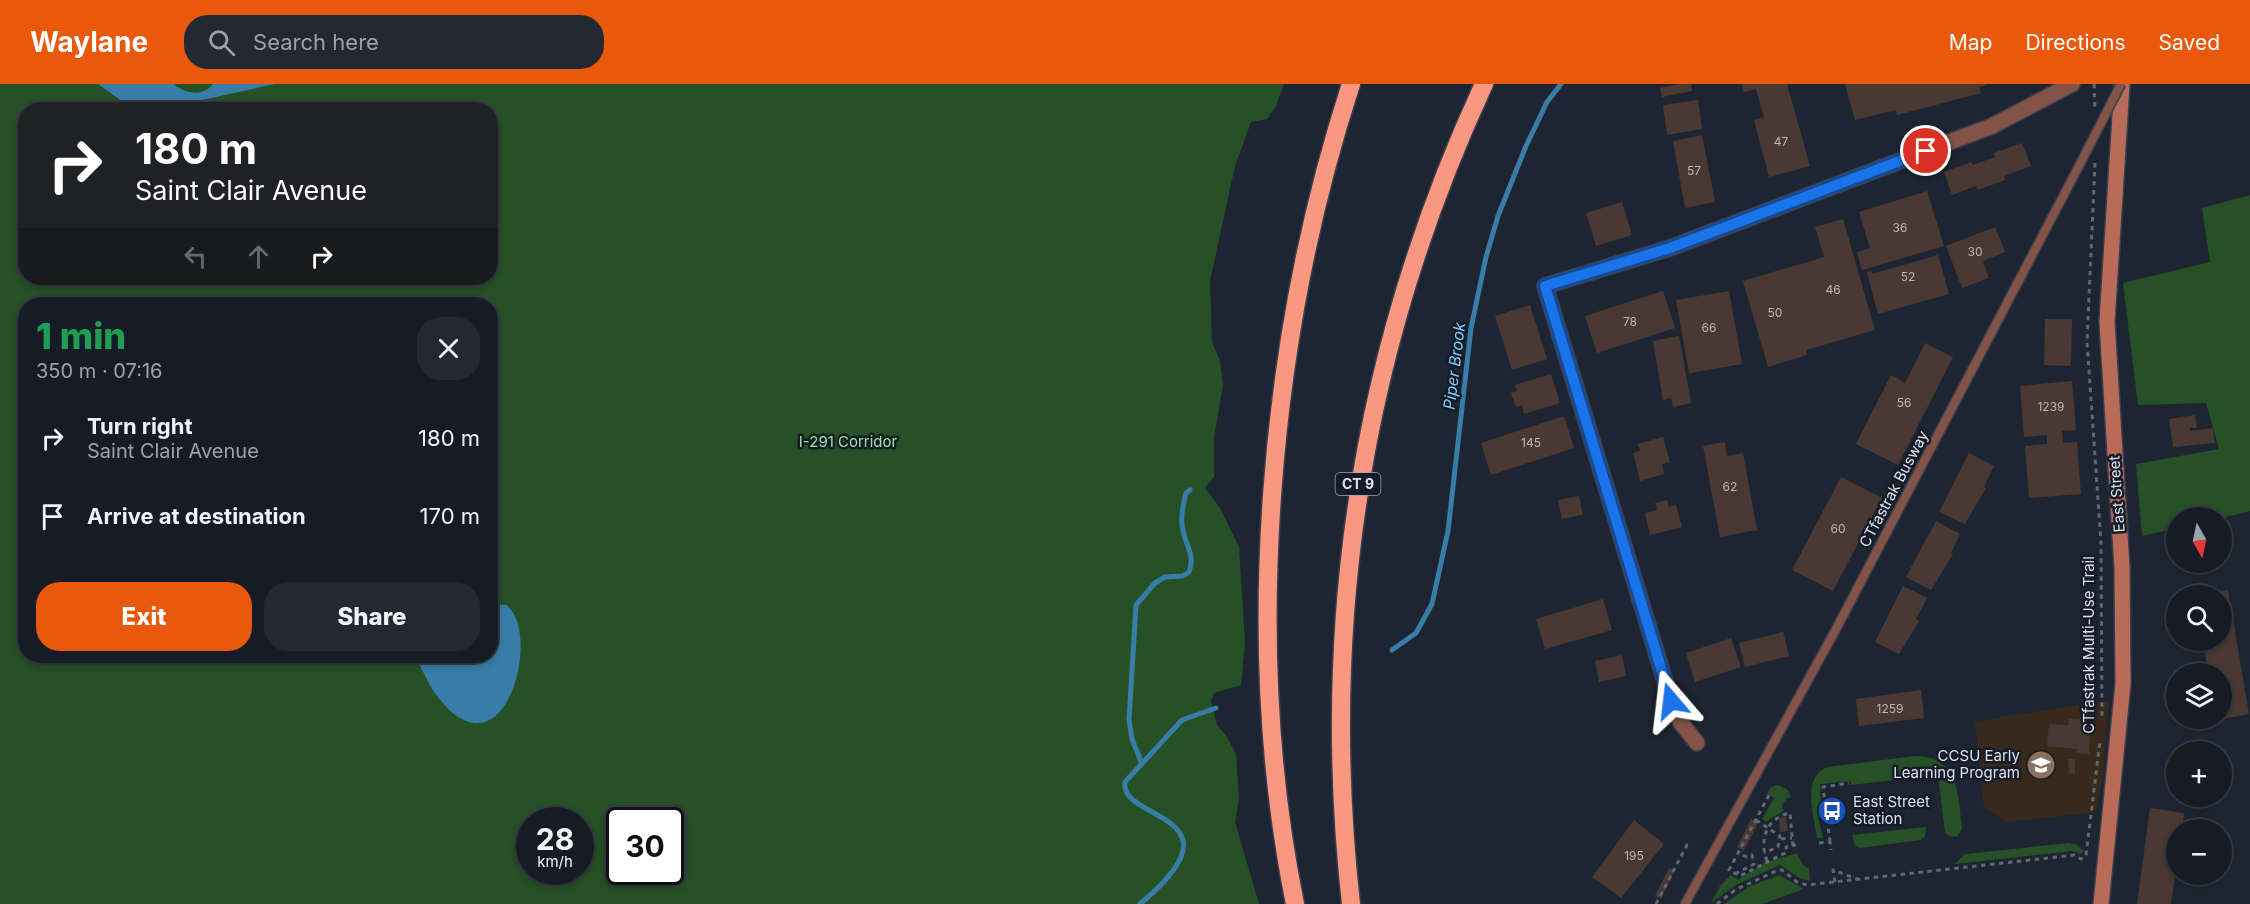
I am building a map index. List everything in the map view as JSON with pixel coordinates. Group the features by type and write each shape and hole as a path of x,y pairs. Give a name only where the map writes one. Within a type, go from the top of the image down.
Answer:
{"highway":[{"path":"1295,904 1281,815 1272,706 1269,620 1273,495 1284,376 1296,302 1322,182 1350,84"},
{"name":"CT 9","path":"1352,904 1341,777 1341,672 1346,583 1359,482 1376,395 1402,295 1442,182 1484,84"}],"main road":[{"name":"East Street","path":"2101,904 2123,684 2121,558 2107,322 2121,84"}],"street":[{"path":"1697,742 1681,723 1671,701 1545,286 1670,248 1992,126 2072,84"}],"lane":[{"name":"CTfastrak Busway","path":"1685,904 1835,631 2121,84"}],"path":[{"path":"2094,84 2095,112"},
{"name":"CTfastrak Multi-Use Trail","path":"2095,158 2087,342 2102,543 2102,721"},
{"name":"CTfastrak Multi-Use Trail","path":"1717,904 1735,890 1778,870 1782,870 1807,885 2074,855 2081,860 2086,855 2101,732"},
{"path":"1831,850 1823,787 1849,783"},
{"path":"1767,861 1764,853 1764,836 1768,827 1777,818 1790,813 1795,846 1786,847 1787,852 1740,876 1729,870 1769,795"},
{"path":"1756,820 1778,832 1781,839 1778,847 1764,853"},
{"path":"1781,839 1792,838"},
{"path":"1819,843 1830,842"},
{"path":"1656,904 1687,845 1691,847"},
{"path":"1736,873 1754,864 1752,855 1747,857 1738,853"},
{"path":"1834,882 1833,870 1857,879"}],"shaded area":[{"name":"CCSU Early Learning Program","path":"2109,701 2103,776 2096,812 2007,822 1984,807 1975,723 2006,716"}],"green space":[{"name":"I-291 Corridor","path":"0,84 1284,84 1276,106 1267,119 1251,122 1235,166 1210,281 1212,342 1220,361 1223,385 1214,438 1214,477 1205,488 1220,508 1239,547 1245,642 1241,685 1214,693 1211,701 1217,725 1236,754 1239,800 1235,822 1259,904 0,904"},
{"path":"2250,195 2250,511 2232,516 2232,507 2166,507 2166,530 2142,536 2136,464 2219,449 2206,403 2138,405 2123,283 2210,262 2202,208"},
{"path":"1915,756 1930,758 1949,770 1954,780 1959,804 1962,829 1958,836 1951,837 1945,833 1938,775 1851,785 1850,781 1820,784 1821,801 1817,808 1823,838 1817,838 1811,798 1814,780 1819,772 1827,767"},
{"path":"1778,785 1788,790 1791,797 1787,798 1782,805 1783,811 1766,822 1762,819 1774,798 1767,793 1771,787"},
{"path":"1926,827 1925,836 1921,840 1860,848 1855,845 1852,835"},
{"path":"2068,843 2077,845 2084,851 2081,854 2072,851 1955,864 1965,854"},
{"path":"1797,853 1803,865 1809,869 1810,881 1799,878 1780,865 1736,885 1711,903 1720,886 1731,875 1738,880 1764,863"},
{"path":"1779,875 1804,889 1762,904 1724,904 1748,887"}],"water":[{"path":"98,84 174,84 194,93 204,91 213,84 275,84 193,102 123,102"},
{"path":"498,605 506,605 517,620 521,643 518,670 510,695 498,714 480,723 459,717 434,692 419,663 498,663"}],"building":[{"path":"1691,84 1692,91 1662,97 1660,88"},
{"path":"1742,84 1787,84 1810,166 1769,177 1754,120 1764,117 1756,89 1744,92"},
{"path":"1845,84 1986,85 1979,87 1981,93 1897,115 1896,110 1855,120"},
{"path":"1698,100 1702,129 1667,135 1663,105"},
{"path":"1702,135 1715,202 1685,208 1673,141"},
{"path":"2022,143 2031,166 2004,176 2005,180 1978,190 1976,186 1952,195 1944,172 1971,162 1973,165 1995,157 1994,153"},
{"path":"1927,191 1944,246 1862,270 1857,252 1870,248 1859,212"},
{"path":"1622,202 1632,235 1596,246 1586,213"},
{"path":"1843,219 1875,330 1806,350 1807,355 1768,367 1743,281 1824,257 1815,227"},
{"path":"1995,227 2005,252 1983,261 1989,278 1962,288 1946,246"},
{"path":"1938,255 1949,294 1878,314 1867,272 1871,271 1872,274"},
{"path":"1663,291 1675,328 1597,353 1585,316"},
{"path":"1729,291 1742,364 1689,373 1676,300"},
{"path":"1530,305 1547,359 1512,370 1495,316"},
{"path":"2045,319 2072,319 2071,366 2044,365"},
{"path":"1679,336 1691,403 1673,407 1671,398 1663,400 1653,341"},
{"path":"1925,343 1953,357 1898,465 1856,444 1891,375 1905,383"},
{"path":"1551,374 1560,403 1524,414 1522,405 1516,407 1511,393 1517,391 1515,385"},
{"path":"2072,381 2076,430 2062,431 2063,443 2077,442 2081,494 2029,498 2025,446 2047,444 2047,435 2024,437 2020,386"},
{"path":"2195,415 2197,428 2190,428 2190,431 2213,428 2215,443 2173,447 2169,419"},
{"path":"1564,416 1574,448 1491,475 1481,443"},
{"path":"1663,437 1670,462 1662,464 1664,474 1640,481 1633,453 1640,451 1638,444"},
{"path":"1725,442 1727,456 1743,453 1757,530 1720,537 1703,446"},
{"path":"1969,453 1994,466 1984,487 1986,488 1965,524 1939,512"},
{"path":"1841,477 1882,498 1833,591 1792,570"},
{"path":"1579,496 1583,515 1562,519 1558,500"},
{"path":"1667,500 1669,507 1676,505 1682,527 1650,535 1645,513 1657,510 1655,503"},
{"path":"1936,521 1960,534 1951,553 1953,554 1931,590 1906,577"},
{"path":"1903,586 1927,598 1916,619 1919,621 1899,654 1875,642"},
{"path":"1603,599 1612,630 1545,649 1536,619"},
{"path":"2232,614 2249,714 2232,717 2232,663 2206,663 2205,651 2232,651"},
{"path":"1783,632 1789,656 1745,667 1739,643"},
{"path":"1731,638 1741,667 1695,682 1686,653"},
{"path":"1622,655 1626,676 1599,682 1595,661"},
{"path":"1921,690 1924,718 1859,726 1856,699"},
{"path":"2069,719 2086,720 2086,724 2090,725 2089,754 2076,753 2077,749 2047,746 2049,724 2068,725"},
{"path":"2068,759 2075,759 2075,773 2069,773"},
{"path":"2150,808 2184,813 2183,819 2166,819 2166,885 2174,885 2171,904 2137,904"},
{"path":"1786,817 1788,831 1780,832 1779,818"},
{"path":"1751,819 1758,823 1744,851 1737,847"},
{"path":"1634,820 1664,844 1621,898 1592,877"},
{"path":"1669,868 1675,870 1661,899 1655,896"}],"waterway":[{"name":"Piper Brook","path":"1392,650 1416,633 1432,604 1448,531 1471,328 1486,257 1498,216 1526,146 1547,102 1561,84"},
{"path":"1142,764 1132,739 1129,720 1136,605 1155,583 1165,577 1183,576 1189,572 1191,556 1183,531 1182,516 1186,493 1190,490"},
{"name":"Piper Brook","path":"1140,904 1170,874 1183,852 1181,836 1171,824 1128,795 1125,782 1182,720 1216,708"}],"place":[{"name":"CCSU Early Learning Program","path":"2041,765"},
{"name":"East Street Station","path":"1832,811"}],"route":[{"path":"1671,701 1545,286 1670,248 1926,151"}]}
